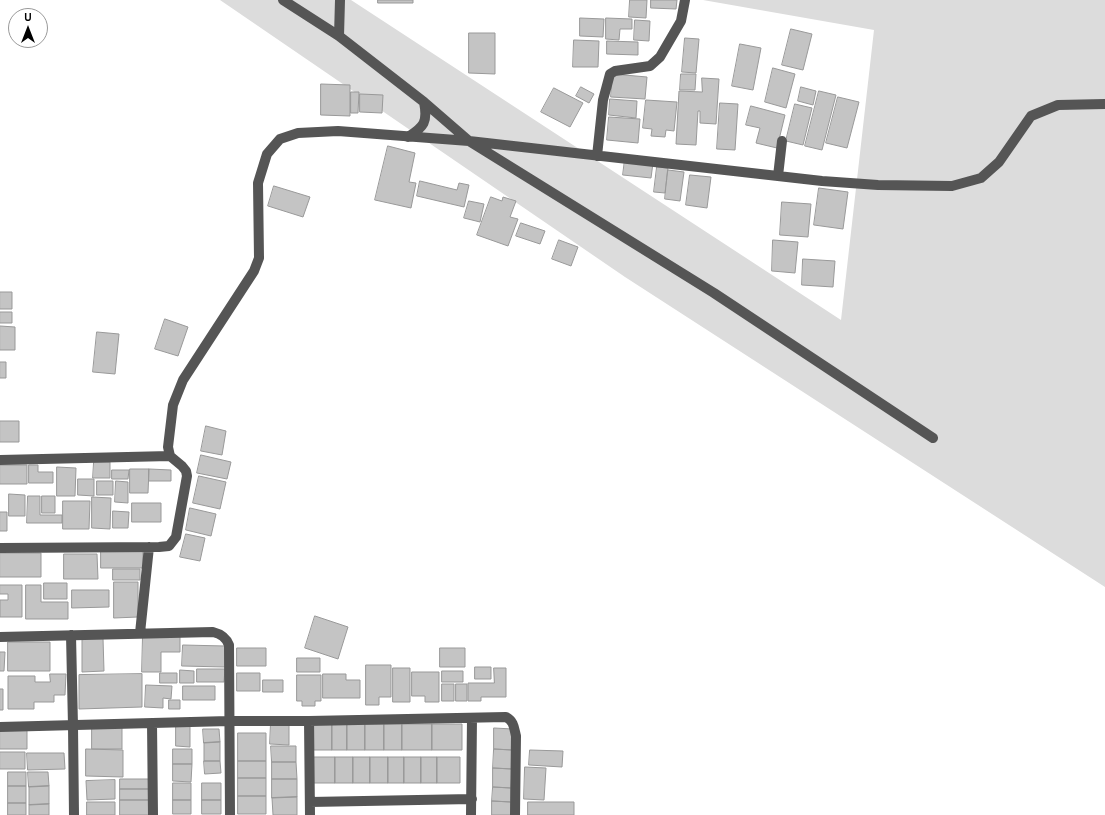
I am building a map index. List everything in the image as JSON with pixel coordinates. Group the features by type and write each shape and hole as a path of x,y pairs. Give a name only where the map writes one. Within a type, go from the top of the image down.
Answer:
{"street":[{"path":"283,0 339,36 424,102 469,141 714,293 933,438"},
{"path":"339,36 340,0"},
{"path":"597,156 603,100 610,74 615,71 650,66 660,57 681,21 685,0"},
{"path":"408,137 418,131 424,122 426,116 424,102"},
{"path":"0,548 169,546 176,537 187,476 186,471 182,466 170,456 168,447 173,405 183,380 254,271 259,258 258,183 267,154 280,140 298,133 338,131 469,141 778,176 878,185 952,186 981,178 1000,162 1031,116 1058,105 1105,104"},
{"path":"778,176 782,141"},
{"path":"0,460 170,456"},
{"path":"140,633 150,547"},
{"path":"0,637 213,632 218,633 227,639 230,646 230,815"},
{"path":"71,635 74,815"},
{"path":"0,727 230,721 506,717 514,724 516,736 515,815"},
{"path":"471,815 472,718"},
{"path":"309,721 310,815"},
{"path":"152,723 153,815"},
{"path":"310,802 472,799"}],"shaded area":[{"path":"220,0 351,0 841,320 874,30 703,0 1105,0 1105,587 625,277"}],"building":[{"path":"378,0 413,0 413,3 378,3"},
{"path":"630,0 647,0 646,18 629,17"},
{"path":"651,0 677,0 676,9 651,8"},
{"path":"580,18 604,19 603,37 580,36"},
{"path":"606,18 632,19 632,29 620,29 619,40 606,39"},
{"path":"635,20 650,21 649,41 634,40"},
{"path":"791,29 812,34 803,70 782,65"},
{"path":"469,33 495,33 495,74 469,73"},
{"path":"685,38 699,39 696,73 682,72"},
{"path":"574,40 599,41 598,67 573,67"},
{"path":"607,41 638,42 638,55 607,54"},
{"path":"740,44 761,48 753,90 732,86"},
{"path":"773,68 795,74 786,108 765,102"},
{"path":"613,74 647,77 645,99 611,97"},
{"path":"681,74 696,74 695,90 680,90"},
{"path":"702,78 719,79 716,124 700,123 700,111 698,111 696,145 676,144 679,91 702,92"},
{"path":"321,84 350,85 350,116 321,115"},
{"path":"581,87 594,94 589,103 576,96"},
{"path":"801,87 816,91 813,105 798,101"},
{"path":"554,88 583,103 570,127 541,112"},
{"path":"819,91 836,95 822,150 805,146"},
{"path":"351,92 359,92 358,113 351,113"},
{"path":"360,94 383,95 382,113 360,112"},
{"path":"838,97 859,102 847,148 826,143"},
{"path":"610,99 637,101 636,118 609,115"},
{"path":"646,100 677,102 674,131 666,130 665,137 651,136 652,129 643,128"},
{"path":"720,103 738,104 735,150 717,149"},
{"path":"795,104 812,108 803,145 786,141"},
{"path":"751,106 785,115 777,148 756,143 760,128 746,125"},
{"path":"609,117 640,119 638,143 607,140"},
{"path":"388,146 415,153 409,182 416,183 411,208 375,200"},
{"path":"625,159 653,163 651,178 623,175"},
{"path":"657,167 668,168 665,193 654,192"},
{"path":"668,170 684,172 680,201 665,199"},
{"path":"690,175 711,177 707,208 686,205"},
{"path":"420,181 457,190 459,183 469,185 464,207 417,196"},
{"path":"274,186 310,197 303,217 268,206"},
{"path":"819,188 848,192 843,229 814,225"},
{"path":"491,197 502,201 503,197 516,201 510,217 518,219 508,246 477,235"},
{"path":"469,201 484,204 480,222 464,218"},
{"path":"782,202 811,204 808,237 780,235"},
{"path":"521,223 545,231 540,244 516,236"},
{"path":"559,240 578,247 571,266 552,259"},
{"path":"773,240 798,242 795,273 772,271"},
{"path":"803,259 835,261 833,287 802,285"},
{"path":"0,292 12,292 12,309 0,309"},
{"path":"0,312 12,312 12,323 0,323"},
{"path":"165,319 188,327 178,356 155,349"},
{"path":"0,326 15,327 15,350 0,350"},
{"path":"97,332 119,334 115,374 93,372"},
{"path":"0,362 6,362 6,378 0,378"},
{"path":"0,421 19,421 19,442 0,442"},
{"path":"206,426 226,431 222,455 201,451"},
{"path":"201,455 231,462 227,479 197,473"},
{"path":"94,462 110,462 110,478 93,478"},
{"path":"0,465 27,465 27,484 0,484"},
{"path":"29,465 38,465 38,472 53,472 53,483 29,483"},
{"path":"57,467 76,468 75,496 57,496"},
{"path":"130,469 149,469 148,493 130,493"},
{"path":"149,469 171,470 171,481 149,481"},
{"path":"112,470 129,470 128,479 112,479"},
{"path":"199,476 226,482 220,509 193,503"},
{"path":"78,479 94,479 94,496 78,495"},
{"path":"97,481 113,481 113,495 97,495"},
{"path":"116,481 128,482 128,503 115,502"},
{"path":"9,494 25,495 25,516 9,516"},
{"path":"28,496 40,496 40,515 62,515 62,523 27,523"},
{"path":"42,496 55,496 55,513 42,513"},
{"path":"92,497 111,498 110,529 92,528"},
{"path":"63,501 90,501 89,529 63,529"},
{"path":"132,503 161,503 161,522 132,522"},
{"path":"190,508 216,514 211,536 186,530"},
{"path":"113,511 129,512 128,528 113,528"},
{"path":"0,512 7,512 7,531 0,531"},
{"path":"186,534 205,538 200,561 180,557"},
{"path":"101,548 143,548 143,568 101,568"},
{"path":"0,553 41,553 41,577 0,577"},
{"path":"64,554 97,554 98,579 64,579"},
{"path":"113,569 140,569 140,580 113,580"},
{"path":"114,582 138,582 138,617 114,618"},
{"path":"44,583 67,583 67,599 44,599"},
{"path":"0,585 22,585 22,617 0,617 0,600 8,600 8,594 0,594"},
{"path":"26,585 41,585 41,602 68,602 68,619 26,619"},
{"path":"72,590 109,590 109,607 72,608"},
{"path":"315,616 348,627 338,659 305,648"},
{"path":"143,634 180,635 180,652 161,652 161,672 142,672"},
{"path":"103,638 104,671 82,672 82,639"},
{"path":"8,642 50,642 50,671 8,671"},
{"path":"183,645 225,646 225,667 182,666"},
{"path":"237,648 266,648 266,666 237,666"},
{"path":"440,648 465,648 465,667 440,667"},
{"path":"0,652 5,652 4,671 0,671"},
{"path":"297,658 320,658 320,672 297,672"},
{"path":"366,665 391,665 391,697 379,697 379,705 366,705"},
{"path":"475,667 491,667 491,679 475,679"},
{"path":"393,668 410,668 410,702 393,702"},
{"path":"494,668 506,668 506,697 481,697 481,701 468,701 468,683 494,683"},
{"path":"197,669 225,669 224,682 197,682"},
{"path":"180,670 194,671 194,683 180,683"},
{"path":"442,671 463,671 463,682 442,682"},
{"path":"412,672 439,672 439,702 425,702 425,696 412,696"},
{"path":"160,673 177,673 177,683 160,683"},
{"path":"237,673 260,673 260,691 237,691"},
{"path":"50,674 66,674 65,695 54,695 54,702 34,702 34,709 8,709 8,676 35,676 35,682 50,682"},
{"path":"142,674 142,707 79,709 79,675"},
{"path":"323,674 346,674 346,680 360,680 360,698 323,698"},
{"path":"297,675 321,675 321,701 315,701 315,706 302,706 302,701 297,701"},
{"path":"263,680 283,680 283,692 263,692"},
{"path":"442,684 454,684 454,701 442,701"},
{"path":"456,684 467,684 467,701 456,701"},
{"path":"146,685 172,686 171,699 163,698 163,708 145,707"},
{"path":"183,686 215,686 215,700 183,700"},
{"path":"0,689 3,689 3,710 0,710"},
{"path":"169,700 180,700 180,709 169,709"},
{"path":"271,722 289,722 289,745 270,744"},
{"path":"176,723 190,723 190,747 176,746"},
{"path":"314,724 332,724 332,750 314,750"},
{"path":"332,724 347,724 347,750 332,750"},
{"path":"347,724 365,724 365,750 347,750"},
{"path":"365,724 384,724 384,750 365,750"},
{"path":"384,724 402,724 402,750 384,750"},
{"path":"402,724 432,724 432,750 402,750"},
{"path":"432,724 462,724 462,750 432,750"},
{"path":"92,726 122,726 122,749 92,749"},
{"path":"494,728 513,729 512,750 494,749"},
{"path":"203,729 219,729 220,742 204,743"},
{"path":"0,730 27,730 27,749 0,749"},
{"path":"238,733 266,733 266,761 238,761"},
{"path":"220,742 220,761 204,761 204,743"},
{"path":"271,746 296,746 296,762 272,762"},
{"path":"86,749 123,750 123,777 86,776"},
{"path":"173,749 192,749 192,764 173,764"},
{"path":"494,749 512,750 512,769 493,768"},
{"path":"530,750 563,751 562,767 529,765"},
{"path":"0,752 25,752 25,769 0,769"},
{"path":"27,753 64,753 65,769 28,770"},
{"path":"314,757 335,757 335,783 314,783"},
{"path":"335,757 353,757 353,783 335,783"},
{"path":"353,757 370,757 370,783 353,783"},
{"path":"370,757 388,757 388,783 370,783"},
{"path":"388,757 404,757 404,783 388,783"},
{"path":"404,757 421,757 421,783 404,783"},
{"path":"421,757 437,757 437,783 421,783"},
{"path":"437,757 460,757 460,783 437,783"},
{"path":"204,761 220,761 221,773 205,774"},
{"path":"238,761 266,761 266,778 238,778"},
{"path":"272,762 296,762 297,779 272,779"},
{"path":"173,764 192,764 191,782 173,781"},
{"path":"525,767 546,768 544,800 524,799"},
{"path":"493,768 512,769 511,788 493,787"},
{"path":"8,772 26,772 26,786 8,786"},
{"path":"28,772 48,772 49,786 29,787"},
{"path":"238,778 266,778 266,796 238,796"},
{"path":"120,779 149,779 149,789 120,789"},
{"path":"272,779 297,779 297,797 272,798"},
{"path":"115,780 115,799 87,800 86,781"},
{"path":"173,783 191,783 191,800 173,800"},
{"path":"202,783 221,783 221,800 202,800"},
{"path":"8,786 26,786 26,803 8,803"},
{"path":"49,786 49,804 29,805 29,787"},
{"path":"493,787 511,788 511,802 492,801"},
{"path":"120,789 149,789 149,800 120,800"},
{"path":"238,796 266,796 266,814 238,814"},
{"path":"297,797 297,815 273,815 272,798"},
{"path":"120,800 149,800 149,815 120,815"},
{"path":"173,800 191,800 191,814 173,814"},
{"path":"202,800 221,800 221,814 202,814"},
{"path":"492,801 511,802 511,815 492,815"},
{"path":"87,802 115,802 115,815 87,815"},
{"path":"528,802 574,802 574,815 528,815"},
{"path":"8,803 26,803 26,815 8,815"},
{"path":"49,804 49,815 29,815 29,805"}]}
